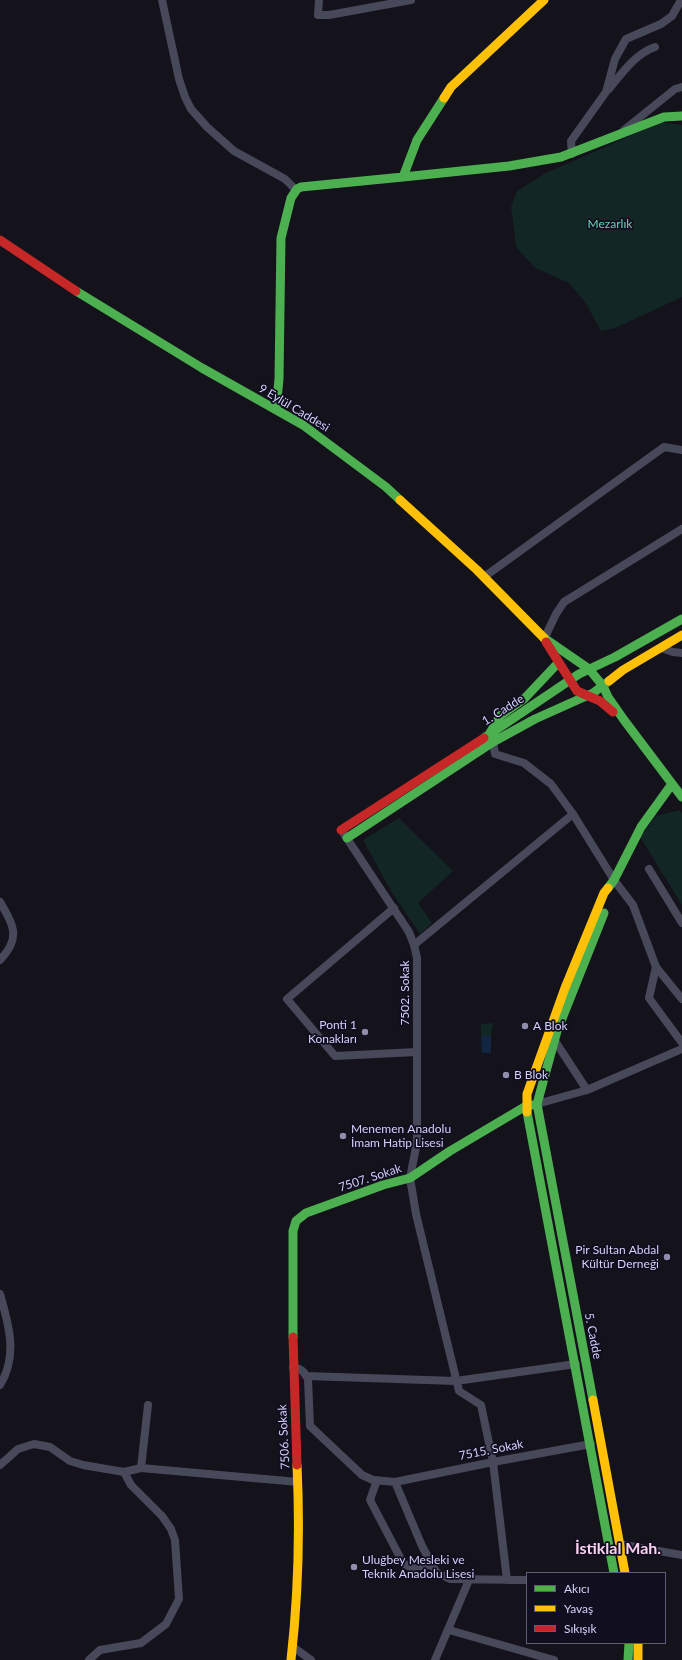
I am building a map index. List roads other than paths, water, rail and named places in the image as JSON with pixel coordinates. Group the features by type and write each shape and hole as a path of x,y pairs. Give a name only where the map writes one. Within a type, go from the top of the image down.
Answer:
{"street":[{"path":"162,0 179,79 191,109 207,127 234,151 285,179 296,190"},
{"path":"319,0 318,15 329,15 411,0"},
{"path":"404,177 417,140 451,86 544,0"},
{"path":"606,92 615,59 626,39 662,24 672,16 681,0"},
{"path":"572,154 571,141 575,133 606,92 635,59 647,49 655,47"},
{"path":"619,134 675,88 682,87"},
{"path":"296,190 306,187 509,166 561,157 664,117 682,116"},
{"path":"276,410 279,379 281,238 286,214 296,190"},
{"name":"9 Eylül Caddesi","path":"0,240 96,305 276,410 303,424 386,487 484,577 544,638 589,669 603,686 624,720 682,797"},
{"path":"484,577 664,447 682,450"},
{"path":"544,638 564,602 682,529"},
{"name":"1. Cadde","path":"341,830 571,681 579,674 682,619"},
{"name":"1. Cadde","path":"347,838 493,742 535,719 586,696 603,686 623,670 682,635"},
{"name":"9 Eylül Caddesi","path":"544,638 558,663 577,690 586,696 600,701 624,720"},
{"path":"661,648 682,653"},
{"path":"490,733 500,716 525,698 558,663"},
{"path":"493,742 495,754 524,763 551,784 573,814 614,880 633,905 656,967 682,999"},
{"path":"614,1572 576,1364 526,1106 527,1094 565,988 604,893 614,880 641,827 672,784"},
{"path":"414,945 573,814"},
{"name":"7502. Sokak","path":"341,830 394,908 414,945 417,958 417,1142 410,1178"},
{"path":"648,869 682,923"},
{"path":"537,1104 540,1086 555,1041 611,896 614,880"},
{"path":"0,902 14,931 14,942 0,960"},
{"path":"394,908 287,999 334,1056 417,1052"},
{"path":"656,967 649,998 682,1043"},
{"path":"555,1041 587,1090"},
{"path":"526,1106 587,1090 682,1049"},
{"name":"5. Cadde","path":"537,1104 625,1572"},
{"name":"7507. Sokak","path":"300,1216 383,1184 410,1178 450,1151 526,1106"},
{"path":"410,1178 416,1214 459,1391 481,1405 493,1462 507,1580"},
{"name":"7506. Sokak","path":"291,1660 293,1647 298,1482 293,1367 293,1231 295,1221 300,1216"},
{"path":"0,1294 10,1337 11,1353 9,1364 0,1385"},
{"path":"293,1367 300,1368 306,1376 456,1381 576,1364"},
{"name":"7515. Sokak","path":"306,1376 310,1426 362,1475 377,1480 395,1482 591,1444"},
{"path":"141,1468 148,1405"},
{"path":"0,1465 18,1448 34,1444 50,1447 70,1461 124,1472 141,1468 298,1482"},
{"path":"89,1660 100,1650 141,1643 166,1624 179,1599 175,1540 171,1529 162,1516 131,1485 124,1472"},
{"path":"377,1480 370,1500 403,1563 410,1567 432,1565"},
{"path":"395,1482 436,1572 450,1579 526,1580"},
{"path":"619,1544 682,1556"},
{"path":"435,1660 469,1580"},
{"path":"449,1630 554,1660"},
{"path":"628,1660 629,1644"},
{"path":"638,1644 639,1658"},
{"path":"293,1647 311,1660"}],"water":[{"path":"481,1036 491,1036 491,1053 482,1053"}],"place":[{"name":"A Blok","path":"525,1026"},
{"name":"Ponti 1 Konakları","path":"365,1032"},
{"name":"B Blok","path":"506,1075"},
{"name":"Menemen Anadolu İmam Hatip Lisesi","path":"343,1136"},
{"name":"Pir Sultan Abdal Kültür Derneği","path":"667,1257"},
{"name":"Uluğbey Mesleki ve Teknik Anadolu Lisesi","path":"354,1567"}],"district":[{"name":"İstiklal Mah.","path":"618,1549"}],"park label":[{"name":"Mezarlık","path":"610,224"}]}
